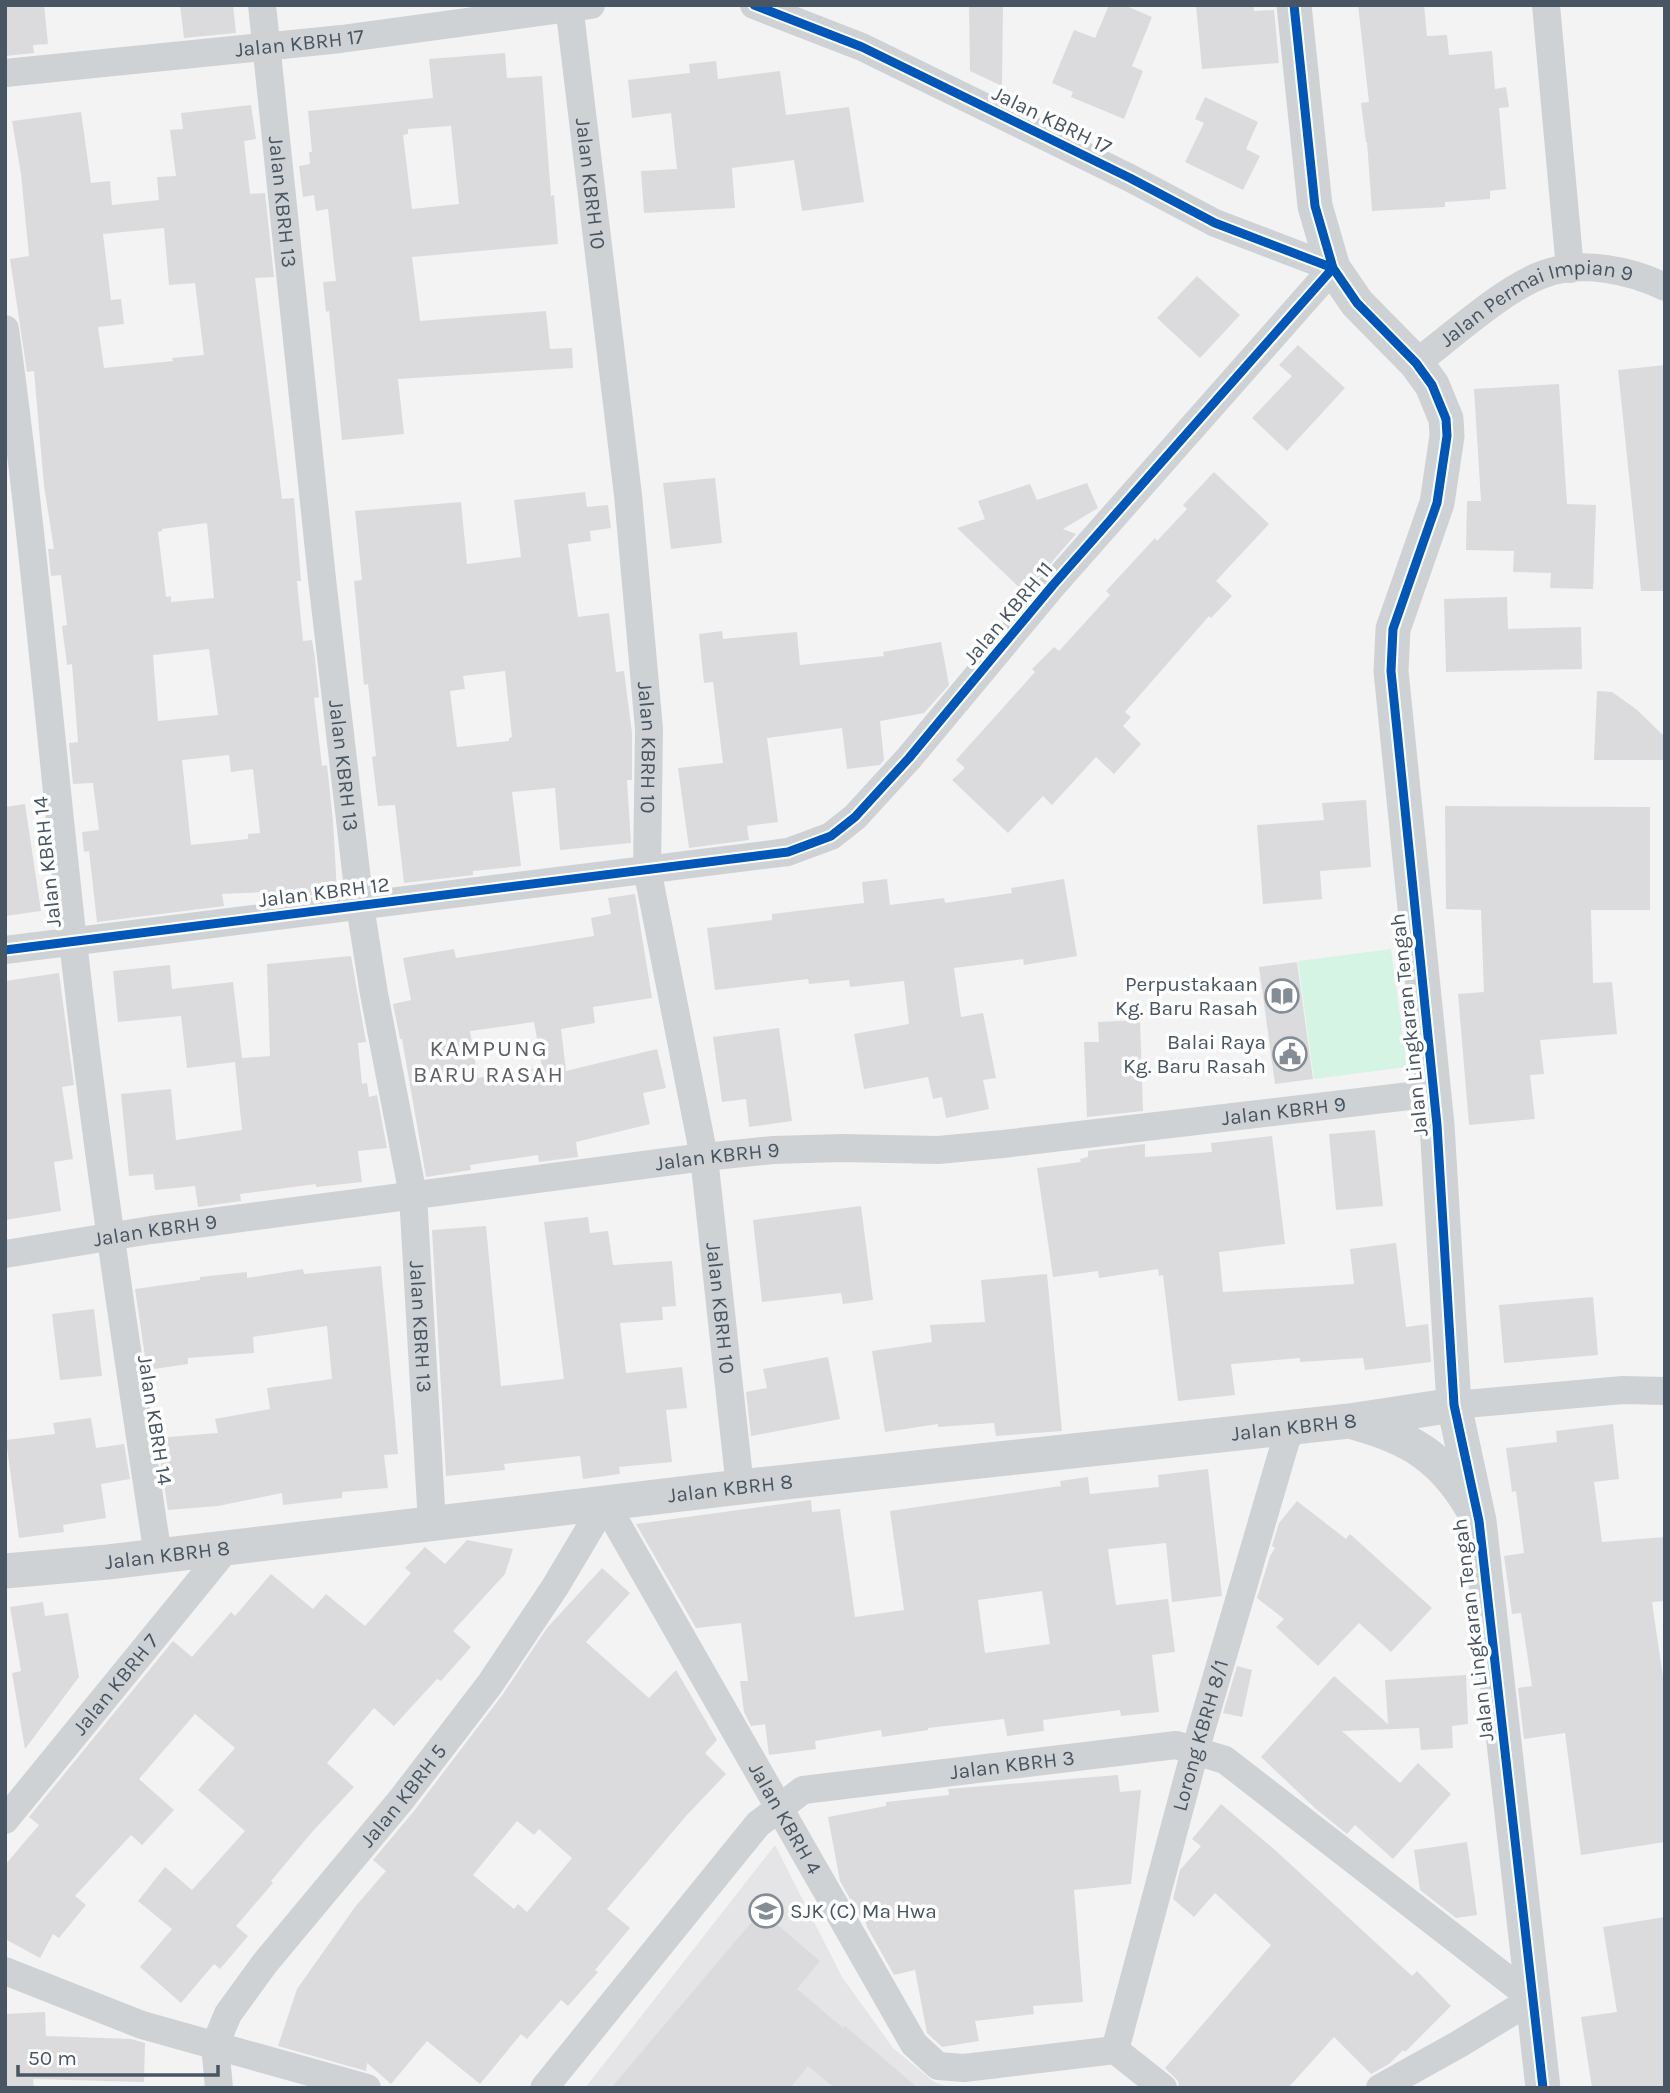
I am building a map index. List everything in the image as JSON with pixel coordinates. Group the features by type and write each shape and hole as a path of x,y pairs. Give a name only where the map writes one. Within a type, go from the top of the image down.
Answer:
{"street":[{"name":"Jalan KBRH 13","path":"262,5 322,579 360,905 374,994 413,1195 432,1524"},
{"name":"Jalan KBRH 17","path":"754,5 862,47 1130,178 1215,223 1333,268"},
{"name":"Jalan Lingkaran Tengah","path":"1294,5 1315,206 1333,268 1357,303 1416,363 1432,385 1441,402 1447,436 1437,503 1393,629 1391,671 1435,1093 1454,1405 1479,1521 1543,2088"},
{"path":"1546,5 1570,269"},
{"name":"Jalan KBRH 17","path":"5,73 268,47 577,6"},
{"name":"Jalan KBRH 10","path":"577,6 628,495 649,729 647,869 704,1157 740,1487"},
{"name":"Jalan KBRH 11","path":"647,869 788,852 831,836 856,817 1054,585 1333,268"},
{"name":"Jalan Permai Impian 9","path":"1416,363 1511,291 1545,274 1570,269 1597,268 1643,276 1665,287"},
{"name":"Jalan KBRH 14","path":"5,329 22,454 73,942 109,1238 158,1556"},
{"name":"Jalan KBRH 12","path":"5,950 647,869"},
{"name":"Jalan KBRH 9","path":"5,1254 151,1230 704,1157 773,1150 938,1150 1435,1093"},
{"path":"1454,1405 1623,1390 1665,1391"},
{"name":"Jalan KBRH 8","path":"5,1571 226,1549 740,1487 1349,1421 1454,1405"},
{"path":"1349,1421 1391,1433 1427,1454 1458,1484 1479,1521"},
{"name":"Lorong KBRH 8/1","path":"1115,2050 1195,1751 1286,1440 1295,1426"},
{"name":"Jalan KBRH 4","path":"604,1503 914,2044 938,2067 964,2068 1115,2050"},
{"name":"Jalan KBRH 5","path":"219,2088 215,2045 228,2014 265,1964 401,1800 491,1684 555,1587 604,1503"},
{"name":"Jalan KBRH 7","path":"5,1820 226,1549"},
{"name":"Jalan KBRH 3","path":"544,2088 758,1824 803,1790 1177,1745 1225,1759 1533,1999"},
{"path":"5,1971 142,2025 367,2088"},
{"path":"1380,2088 1533,1999"},
{"path":"1115,2050 1163,2088"}],"shaded area":[{"name":"SJK (C) Ma Hwa","path":"775,1845 842,1977 893,2048 934,2082 951,2088 585,2088"}],"green space":[{"path":"1391,949 1407,1067 1314,1079 1298,961"}],"building":[{"path":"5,5 44,5 48,44 33,45 34,53 5,56"},
{"path":"180,5 233,5 236,33 184,38"},
{"path":"969,5 1003,5 1002,86 970,71"},
{"path":"1109,5 1124,5 1152,17 1132,66 1143,71 1124,119 1071,97 1073,92 1052,83 1074,30 1095,38"},
{"path":"1196,5 1254,5 1254,11 1274,10 1279,63 1202,69"},
{"path":"1358,5 1424,5 1427,36 1447,35 1449,55 1492,51 1495,89 1506,87 1509,107 1499,108 1506,189 1490,191 1490,199 1445,202 1445,207 1372,211 1361,103 1369,102"},
{"path":"505,53 507,78 542,76 551,196 554,195 558,244 412,257 420,321 546,311 550,349 572,348 573,368 398,379 404,434 342,440 329,311 326,312 323,282 336,281 328,209 316,211 314,195 303,197 299,166 310,164 309,152 312,152 308,111 433,98 429,59","holes":["451,126 459,204 412,209 403,135 408,134 408,129"]},
{"path":"716,61 718,79 780,71 786,115 849,107 864,202 802,211 794,160 732,168 735,208 644,213 641,171 677,169 671,113 632,118 628,80 690,73 689,64"},
{"path":"1205,97 1258,122 1246,149 1260,156 1243,190 1185,162 1204,123 1195,119"},
{"path":"251,105 256,139 244,141 250,194 265,193 274,277 255,278 282,499 294,498 301,581 297,581 303,641 312,640 315,659 319,697 314,698 322,766 327,765 337,892 265,901 264,892 222,894 224,906 97,922 89,851 84,852 82,832 99,830 93,783 73,784 69,743 78,742 72,664 67,665 62,626 67,625 61,575 51,576 48,549 54,549 44,486 34,371 27,372 10,259 29,256 21,174 12,121 81,112 91,183 110,181 112,205 159,200 157,177 176,176 170,130 183,129 181,113","holes":["164,228 169,285 195,283 204,355 104,368 98,327 124,324 121,299 111,300 103,234","207,523 214,598 171,602 171,596 166,597 158,532 162,529","209,649 218,715 158,721 153,655","229,755 231,772 253,769 260,833 248,834 248,839 191,845 182,760"]},
{"path":"1197,276 1240,315 1200,358 1157,318"},
{"path":"1298,345 1345,388 1287,451 1252,418 1292,376 1279,365"},
{"path":"1665,365 1665,591 1641,591 1618,370"},
{"path":"1559,384 1567,504 1596,505 1593,589 1550,588 1551,573 1513,572 1514,551 1466,550 1467,501 1481,501 1474,389"},
{"path":"1214,472 1269,524 1216,581 1232,596 1211,618 1209,616 1125,712 1131,717 1123,726 1141,744 1114,774 1096,757 1052,805 1043,796 1008,833 952,780 965,768 956,760 1035,672 1032,669 1054,647 1059,651 1110,595 1106,591 1155,538 1157,541 1187,509 1183,505"},
{"path":"715,478 722,543 671,549 663,483"},
{"path":"1087,483 1098,508 1063,529 1076,534 1025,593 957,528 985,519 978,501 1030,484 1037,500"},
{"path":"585,492 587,507 608,505 611,528 590,531 591,541 568,544 578,617 609,613 616,672 624,671 632,733 632,780 627,780 631,843 560,850 555,788 512,792 521,866 404,883 395,805 378,806 372,757 376,756 368,684 364,685 354,581 362,580 355,511 461,502 467,564 521,557 514,500","holes":["505,671 512,737 509,741 457,747 450,691 465,689 463,676"]},
{"path":"1507,597 1508,629 1581,627 1582,669 1446,672 1444,599"},
{"path":"722,631 723,639 797,632 800,665 884,656 883,652 941,642 949,685 924,713 880,721 884,760 880,765 847,769 842,728 767,738 778,822 747,826 749,840 689,848 678,768 723,763 713,682 704,683 699,634"},
{"path":"1597,691 1612,692 1636,709 1665,737 1665,760 1594,760"},
{"path":"1366,800 1371,867 1320,871 1322,899 1263,904 1257,825 1324,820 1322,803"},
{"path":"25,804 41,911 5,916 5,807"},
{"path":"1445,806 1650,807 1650,910 1591,910 1593,983 1612,982 1617,1034 1540,1040 1544,1074 1530,1075 1535,1119 1469,1125 1458,994 1484,992 1481,910 1446,909"},
{"path":"887,879 890,905 944,898 945,903 1012,893 1011,888 1064,879 1077,956 1024,965 1023,959 954,968 961,1017 983,1013 996,1078 983,1080 989,1109 946,1118 942,1097 933,1099 928,1077 864,1089 854,1034 909,1024 904,981 850,987 849,980 809,984 808,979 715,990 707,928 772,920 772,914 864,903 862,882"},
{"path":"635,894 652,998 593,1007 595,1023 561,1029 566,1071 657,1049 666,1088 643,1093 650,1124 576,1142 578,1157 539,1162 538,1155 470,1165 471,1170 426,1177 402,1039 393,1004 411,1000 403,958 454,949 456,958 594,936 591,918 611,914 608,898","holes":["534,1022 542,1067 478,1078 470,1031"]},
{"path":"351,956 366,1042 358,1043 362,1084 367,1083 369,1097 377,1095 387,1148 358,1151 362,1182 316,1187 316,1184 240,1194 241,1201 198,1207 195,1186 155,1190 153,1174 129,1176 121,1094 171,1089 176,1140 242,1130 235,1062 187,1068 181,1016 118,1022 113,971 170,965 172,989 233,982 242,1058 270,1056 267,964"},
{"path":"1297,962 1313,1079 1275,1084 1259,967"},
{"path":"59,973 74,1085 62,1087 73,1159 54,1162 61,1211 5,1220 5,981"},
{"path":"1140,1020 1143,1111 1087,1117 1084,1042 1099,1042 1098,1022"},
{"path":"779,1028 792,1121 749,1127 746,1099 722,1102 713,1037"},
{"path":"1375,1130 1383,1206 1336,1210 1329,1134"},
{"path":"1272,1136 1285,1244 1219,1252 1223,1292 1354,1284 1350,1249 1396,1243 1406,1327 1428,1324 1431,1362 1365,1370 1363,1358 1300,1362 1300,1358 1231,1364 1235,1395 1178,1401 1163,1275 1159,1276 1158,1269 1099,1278 1098,1271 1053,1277 1037,1168 1081,1162 1080,1159 1088,1157 1088,1151 1145,1144 1145,1157 1212,1152 1211,1143"},
{"path":"861,1206 873,1300 843,1304 841,1293 762,1302 753,1220"},
{"path":"588,1217 590,1233 608,1231 613,1265 672,1261 676,1306 662,1307 663,1320 620,1323 626,1373 682,1367 687,1408 666,1410 672,1462 619,1467 620,1474 583,1479 580,1456 504,1464 505,1470 446,1476 432,1230 486,1226 501,1386 564,1379 544,1222"},
{"path":"381,1266 398,1454 384,1455 388,1488 342,1492 342,1498 283,1505 282,1493 218,1506 168,1510 157,1438 218,1433 215,1419 270,1409 267,1388 332,1379 327,1326 253,1337 254,1353 188,1358 188,1364 147,1370 135,1289 200,1280 200,1277 247,1272 247,1278 303,1269 304,1274"},
{"path":"1047,1274 1062,1431 996,1436 994,1423 938,1427 938,1424 885,1432 872,1351 932,1342 930,1325 985,1322 981,1280"},
{"path":"1593,1297 1598,1355 1504,1363 1499,1305"},
{"path":"94,1309 102,1376 60,1380 52,1314"},
{"path":"828,1357 840,1419 751,1436 746,1392 767,1388 763,1369"},
{"path":"91,1418 96,1448 124,1444 130,1479 101,1484 106,1518 63,1525 64,1532 19,1538 6,1440 55,1434 53,1423"},
{"path":"1613,1424 1619,1479 1594,1482 1602,1542 1665,1537 1665,1601 1652,1602 1665,1691 1665,1842 1581,1855 1565,1733 1524,1739 1518,1688 1532,1686 1521,1613 1512,1614 1504,1556 1524,1553 1516,1491 1512,1492 1506,1448 1557,1442 1556,1431"},
{"path":"1208,1469 1222,1596 1172,1602 1166,1543 1108,1549 1116,1605 1168,1599 1175,1652 1152,1655 1159,1712 1121,1716 1120,1710 1043,1720 1044,1731 1007,1736 1004,1719 928,1728 882,1737 881,1730 815,1741 816,1749 769,1755 765,1724 751,1726 744,1712 740,1681 748,1681 741,1623 696,1628 636,1524 811,1500 812,1512 840,1509 855,1617 904,1610 890,1511 1061,1486 1060,1481 1088,1477 1090,1494 1159,1487 1158,1475","holes":["1042,1591 1050,1644 985,1653 978,1600"]},
{"path":"1297,1501 1346,1539 1350,1534 1432,1608 1391,1652 1359,1623 1318,1666 1276,1627 1284,1619 1257,1598 1275,1548 1272,1546 1279,1523"},
{"path":"467,1540 513,1549 505,1574 453,1631 471,1647 441,1681 437,1679 394,1726 374,1708 327,1763 354,1787 312,1832 236,1926 248,1936 220,1969 214,1964 181,2003 140,1967 172,1929 138,1901 165,1867 192,1890 245,1831 198,1790 235,1748 195,1714 139,1779 174,1810 142,1845 131,1835 75,1896 86,1905 59,1938 53,1934 40,1958 5,1939 5,1865 39,1825 29,1817 173,1641 192,1657 231,1612 235,1616 271,1574 313,1609 326,1594 365,1626 411,1573 405,1568 425,1547 445,1564"},
{"path":"602,1568 630,1593 586,1642 649,1698 676,1670 717,1740 705,1753 726,1774 686,1816 607,1909 630,1928 595,1970 598,1972 568,2006 561,2000 527,2039 521,2034 480,2084 427,2041 391,2084 367,2063 366,2071 278,2046 297,1989 355,1907 386,1871 373,1860 503,1694 547,1628","holes":["517,1821 534,1835 539,1829 572,1858 527,1912 518,1904 514,1909 473,1875"]},
{"path":"43,1602 45,1616 68,1613 79,1677 25,1749 12,1673 21,1671 10,1607"},
{"path":"1237,1666 1252,1670 1242,1717 1223,1713"},
{"path":"1466,1675 1468,1724 1452,1726 1453,1748 1421,1750 1419,1728 1342,1731 1400,1783 1418,1763 1451,1794 1393,1859 1355,1825 1347,1834 1261,1757 1334,1676 1388,1724 1385,1680"},
{"path":"1118,1775 1120,1792 1141,1790 1131,1884 1074,1890 1083,2002 1033,2006 1034,2014 975,2021 979,2041 942,2047 927,2033 915,1970 894,1975 867,1927 864,1916 860,1916 840,1881 828,1817 886,1806 886,1802 949,1795 948,1789"},
{"path":"1221,1804 1412,1976 1417,1971 1451,2006 1405,2052 1403,2050 1389,2064 1371,2074 1334,2037 1288,2088 1179,2088 1178,2081 1165,2068 1271,1945 1215,1893 1194,1917 1173,1899 1180,1870 1201,1846 1192,1839"},
{"path":"1467,1842 1477,1915 1456,1918 1420,1890 1414,1850"},
{"name":"SJK (C) Ma Hwa","path":"761,1911 820,1961 797,1989 918,2088 835,2088 808,2066 790,2088 611,2088"},
{"path":"1665,1917 1665,2088 1592,2088 1581,2017 1617,2012 1603,1927"},
{"path":"45,2012 46,2036 131,2039 145,2043 144,2082 33,2079 34,2088 5,2088 5,2014"}],"cycle path":[{"path":"5,950 788,852 831,836 855,817 909,758 1053,585 1333,268 1215,223 1130,178 862,47 754,5"},
{"path":"1294,5 1315,206 1333,268 1357,303 1416,363 1432,385 1446,419 1447,436 1437,503 1393,629 1391,671 1437,1125 1454,1405 1479,1521 1543,2088"}],"place":[{"name":"Perpustakaan Kg. Baru Rasah","path":"1282,996"},
{"name":"Balai Raya Kg. Baru Rasah","path":"1290,1054"},
{"name":"SJK (C) Ma Hwa","path":"766,1911"}],"district":[{"name":"KAMPUNG BARU RASAH","path":"489,1061"}]}
